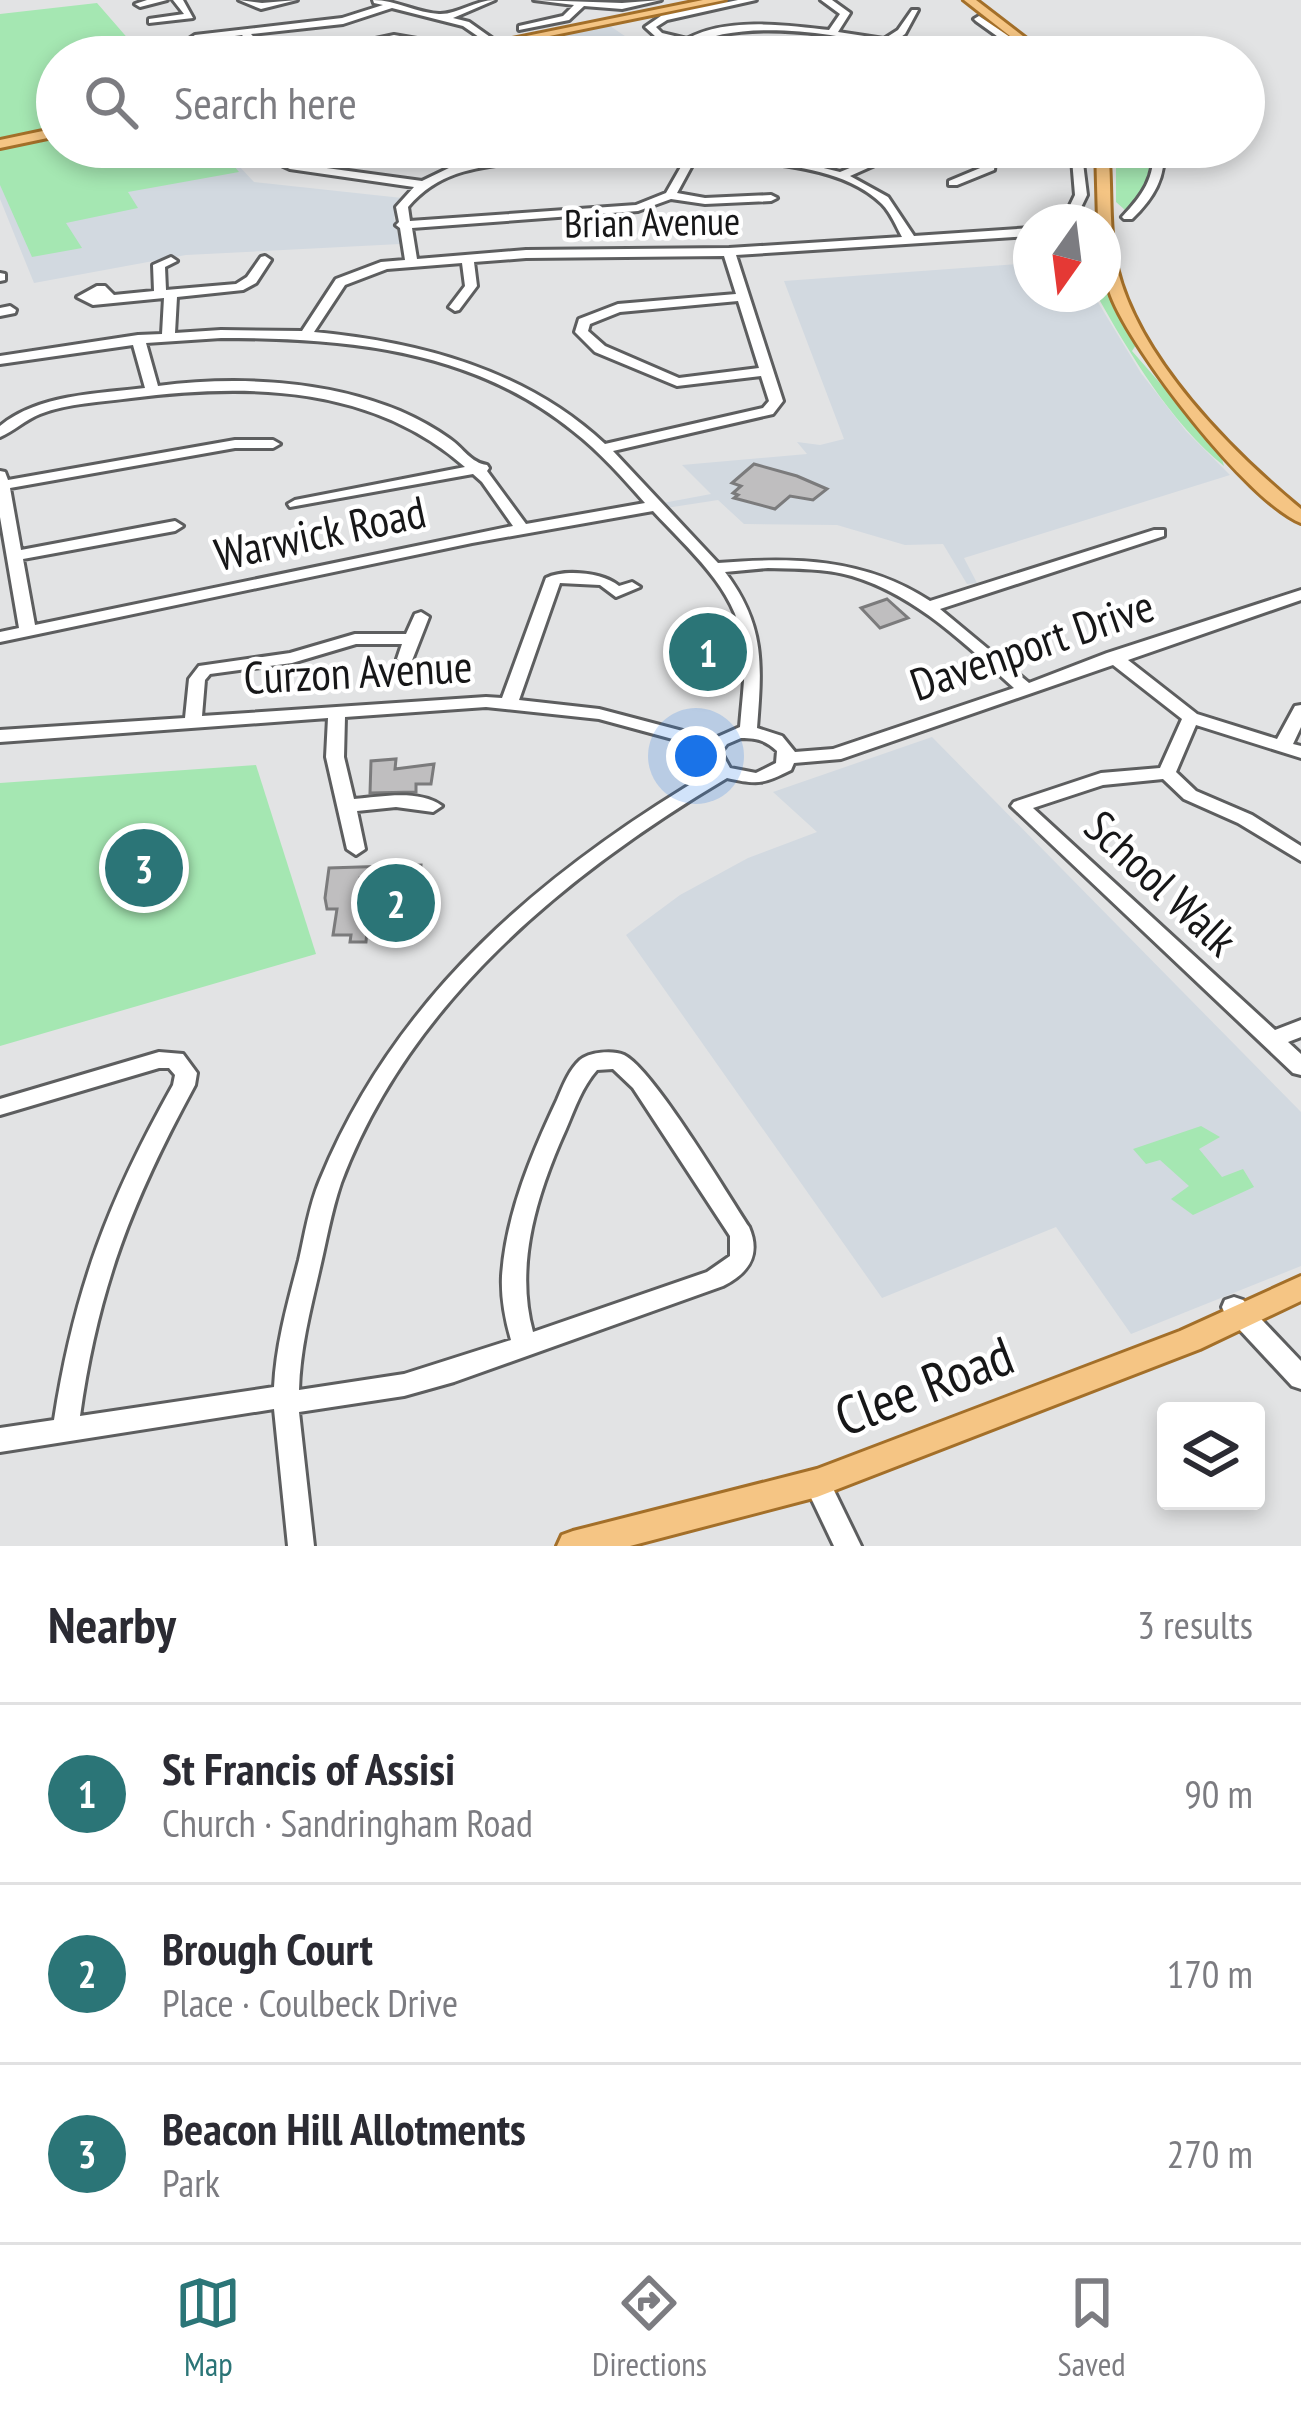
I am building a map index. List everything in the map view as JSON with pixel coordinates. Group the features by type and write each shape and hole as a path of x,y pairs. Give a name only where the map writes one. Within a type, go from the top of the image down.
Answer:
{"main road":[{"path":"562,36 720,0"},
{"path":"969,0 1016,36"},
{"path":"0,144 36,136"},
{"path":"1103,168 1104,204"},
{"path":"1121,296 1136,330 1208,428 1301,518"},
{"name":"Clee Road","path":"573,1546 817,1483 1190,1340 1238,1311 1301,1288"}],"street":[{"path":"140,4 162,0"},
{"path":"152,21 190,16 178,0"},
{"path":"374,0 466,24 477,36"},
{"path":"444,18 490,0"},
{"path":"539,0 622,6 656,0"},
{"path":"826,0 845,13 833,32"},
{"path":"250,6 299,1"},
{"path":"521,28 566,18 582,3"},
{"path":"662,36 650,27 664,18 748,3"},
{"path":"341,36 388,7"},
{"path":"893,36 914,14 931,16"},
{"path":"979,19 1003,36"},
{"path":"219,36 244,32 290,36"},
{"path":"244,32 248,36"},
{"path":"713,36 736,32 855,36"},
{"path":"301,168 423,185"},
{"path":"412,263 402,207 423,185 466,168"},
{"path":"670,195 685,168"},
{"path":"809,168 843,176 887,201 909,238"},
{"path":"843,176 861,168"},
{"path":"953,183 974,182 988,168"},
{"path":"1077,204 1082,195 1079,168"},
{"path":"1128,217 1152,191 1159,168"},
{"path":"402,225 622,210 670,195 705,201 774,197"},
{"name":"Brian Avenue","path":"306,334 346,278 374,267 468,259 729,252 1013,233"},
{"path":"604,449 767,410 776,401 729,252"},
{"path":"455,307 471,286 468,259"},
{"path":"168,336 159,265 171,261"},
{"path":"104,299 239,287 249,284 261,265 239,268"},
{"path":"743,297 607,310 584,322 581,332 600,349 677,382 766,371"},
{"path":"0,361 168,336 306,334 368,342 459,365 539,401 604,449 713,568 733,597 750,636 748,732"},
{"path":"137,339 152,389"},
{"path":"3,426 51,406 152,389 242,385 334,396 420,426 482,468 522,529"},
{"path":"28,631 1,480 235,444 273,443"},
{"path":"296,504 482,468"},
{"name":"Warwick Road","path":"0,637 522,529 656,506"},
{"path":"15,556 175,526"},
{"path":"932,606 1159,533"},
{"path":"713,568 816,563 880,578 932,606 1026,688"},
{"path":"508,703 554,578 604,581 616,592 632,587"},
{"name":"Davenport Drive","path":"787,758 836,755 1301,595"},
{"path":"405,658 421,616"},
{"path":"193,722 196,679 205,670 292,658 355,639 412,639"},
{"path":"1113,657 1191,718 1292,749 1301,710"},
{"name":"Curzon Avenue","path":"0,736 508,703 598,714 716,745"},
{"path":"337,712 335,757 356,849"},
{"path":"1191,718 1167,773 1190,795 1245,819 1301,855"},
{"path":"748,732 772,737 787,758 778,772 758,779 724,772 713,759 716,745 748,732"},
{"path":"301,1546 286,1400 291,1346 331,1180 382,1080 411,1035 481,952 554,884 605,846 724,772"},
{"name":"School Walk","path":"1167,773 1101,778 1020,806 1301,1067"},
{"path":"348,806 396,801 433,806"},
{"path":"1274,1039 1301,1028"},
{"path":"0,1107 159,1060 175,1060 186,1073 126,1189 95,1270 75,1354 65,1429"},
{"path":"0,1440 404,1385 715,1280 737,1267 744,1252 741,1234 640,1082 618,1061 591,1062 579,1076 529,1198 512,1300 513,1317 524,1343"},
{"path":"1238,1311 1301,1378"},
{"path":"817,1483 848,1546"}],"shaded area":[{"path":"610,26 625,36 560,36"},
{"path":"36,141 36,168 241,168 254,182 402,198 394,217 400,244 186,255 34,283 0,199 0,148"},
{"path":"1013,264 1013,312 1104,312 1141,373 1186,431 1230,475 964,558 977,583 967,584 943,544 905,545 837,525 744,524 718,500 666,508 663,503 711,494 682,465 807,454 797,442 820,445 844,439 784,281"},
{"path":"932,737 1301,1112 1301,1266 1131,1334 1056,1227 882,1298 626,935 680,895 748,858 817,832 773,792"}],"green space":[{"path":"97,3 126,36 36,36 36,132 0,139 0,14"},
{"path":"36,142 36,168 236,168 239,172 128,192 138,208 66,223 82,248 32,257 0,185 0,149"},
{"path":"1116,168 1149,168 1145,190 1125,210 1118,204"},
{"path":"1107,312 1120,312 1136,345 1132,351 1220,452 1224,466 1186,429 1137,363"},
{"path":"256,765 316,954 0,1046 0,783"},
{"path":"1201,1126 1220,1137 1199,1149 1222,1177 1243,1169 1254,1187 1193,1215 1171,1199 1189,1186 1160,1160 1146,1164 1133,1149"}],"building":[{"path":"754,464 827,489 813,500 790,496 775,509 734,498 741,486 732,483"},
{"path":"887,599 908,618 880,628 861,608"},
{"path":"396,759 395,769 434,764 431,784 416,784 416,792 370,793 371,761"},
{"path":"421,865 419,897 406,907 379,908 382,878 360,878 357,908 369,907 366,942 350,942 351,935 333,935 337,909 327,909 325,898 329,868"}],"place":[{"name":"St Francis of Assisi","path":"708,652"},
{"name":"Beacon Hill Allotments","path":"144,868"},
{"name":"Brough Court","path":"396,903"}]}
